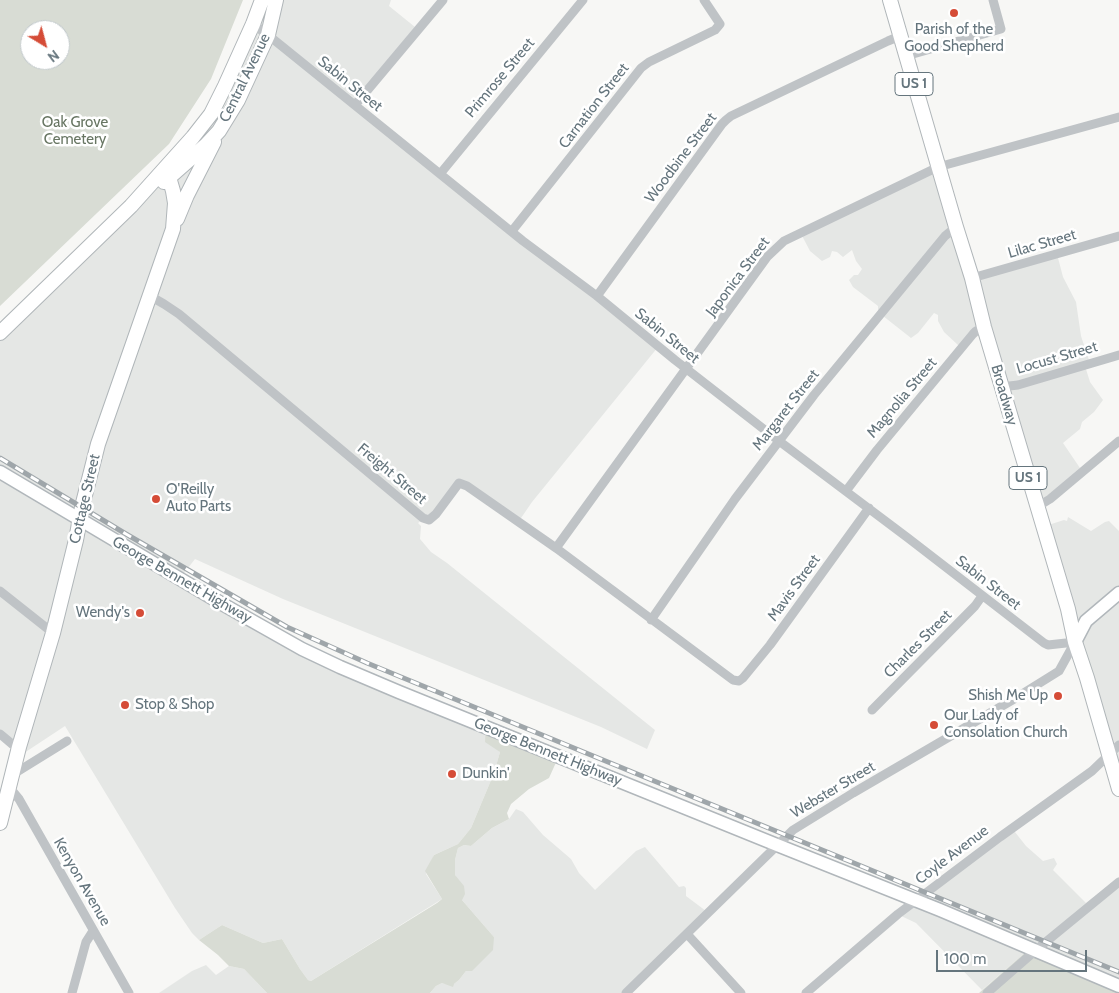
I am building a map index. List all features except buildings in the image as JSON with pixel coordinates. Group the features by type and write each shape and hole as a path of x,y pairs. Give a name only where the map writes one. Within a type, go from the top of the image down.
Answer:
{"main road":[{"name":"Central Avenue","path":"168,172 211,114 253,24 262,0"},
{"name":"Central Avenue","path":"0,333 131,206 168,172 206,145 219,131 238,100 268,35 276,0"},
{"name":"Broadway","path":"890,0 972,278 1001,387 1068,609 1075,642 1114,749 1119,788"},
{"path":"173,229 187,195 219,131"},
{"name":"Cottage Street","path":"0,823 19,747 53,634 98,444 173,229 175,203 168,172"},
{"name":"George Bennett Highway","path":"0,472 274,634 340,667 916,900 1119,986"},
{"path":"1075,642 1086,621 1119,593"}],"street":[{"path":"355,105 443,0"},
{"name":"Primrose Street","path":"440,174 583,0"},
{"name":"Carnation Street","path":"512,231 641,68 649,62 715,30 720,24 704,0"},
{"path":"906,56 1001,29 993,0"},
{"name":"Sabin Street","path":"253,24 523,241 597,296 686,369 982,596 1048,645 1075,642"},
{"name":"Woodbine Street","path":"597,296 726,120 900,36"},
{"name":"Japonica Street","path":"556,548 767,257 784,241 938,167 1119,117"},
{"name":"Margaret Street","path":"651,620 735,499 814,395 946,234 956,227"},
{"name":"Lilac Street","path":"972,278 1119,236"},
{"name":"Freight Street","path":"150,296 179,314 423,518 429,520 436,514 459,483 467,486 556,548 732,680 739,681"},
{"name":"Magnolia Street","path":"846,491 877,450 976,331 984,327"},
{"name":"Locust Street","path":"1001,387 1018,385 1119,355"},
{"path":"1037,507 1050,499 1119,441"},
{"name":"Mavis Street","path":"739,681 770,645 869,508"},
{"path":"0,591 53,634"},
{"name":"Charles Street","path":"872,710 975,606 982,596"},
{"name":"Webster Street","path":"626,993 793,830 1059,671 1075,642"},
{"path":"0,734 19,747"},
{"path":"10,781 68,741"},
{"name":"Coyle Avenue","path":"806,993 898,914 1092,771 1114,749"},
{"name":"Kenyon Avenue","path":"10,781 129,993"},
{"path":"986,993 1119,882"},
{"path":"72,993 86,942 93,930"},
{"path":"687,934 741,993"}],"shaded area":[{"path":"256,0 391,0 389,6 415,27 352,103 658,347 532,502 519,521 461,483 430,520 422,520 418,523 421,526 420,539 431,552 655,730 647,749 601,727 283,599 195,559 181,577 270,631 486,726 500,752 494,773 471,828 458,844 434,855 426,874 442,899 311,981 308,980 300,969 282,939 263,943 222,925 199,940 192,933 65,726 15,759 16,748 0,733 0,327 116,217 208,115"},
{"path":"934,165 969,276 1057,254 1063,277 1076,302 1081,336 1089,360 1085,366 1090,382 1103,400 1094,412 1082,422 1080,429 1063,443 1080,468 1035,506 985,329 961,345 958,345 944,332 938,321 938,315 934,313 918,333 911,338 878,312 878,306 853,287 849,280 854,275 858,275 862,269 856,261 852,250 843,257 837,252 832,251 830,257 822,261 810,251 799,230"},
{"path":"1068,517 1091,531 1109,521 1119,531 1119,789 1042,527 1064,520 1067,521"},
{"path":"516,809 523,812 543,835 571,859 579,873 595,890 636,851 645,847 679,887 684,886 686,888 686,896 706,911 624,993 430,993 436,986 442,983 454,984 459,980 494,937 462,900 455,875 455,860 458,848 464,845 471,846 492,828 509,819"},
{"path":"1011,827 1026,846 1043,861 1054,858 1057,864 1053,870 1086,903 1119,877 1119,981 1029,949 982,990 916,923 897,914"},
{"path":"206,965 216,975 229,966 244,969 267,993 159,993 192,971"}],"green space":[{"name":"Oak Grove Cemetery","path":"0,0 243,0 211,79 169,144 0,306"},
{"path":"486,726 558,758 549,778 529,789 511,804 507,813 509,819 492,828 471,846 464,845 458,848 455,860 455,875 464,886 465,894 462,900 494,937 493,950 472,971 466,971 453,987 442,983 436,986 430,993 267,993 244,969 229,966 199,940 222,925 263,943 282,939 300,969 308,980 311,981 437,903 442,899 425,871 434,855 458,844 471,828 494,773 500,752 485,742"},
{"path":"1029,949 1119,981 1119,993 979,993"}],"railway":[{"path":"0,458 126,534 287,627 367,663 1119,972"}],"place":[{"name":"Parish of the Good Shepherd","path":"954,13"},
{"name":"O'Reilly Auto Parts","path":"156,499"},
{"name":"Wendy's","path":"140,613"},
{"name":"Shish Me Up","path":"1058,696"},
{"name":"Stop & Shop","path":"125,705"},
{"name":"Our Lady of Consolation Church","path":"934,725"},
{"name":"Dunkin'","path":"452,774"}]}
